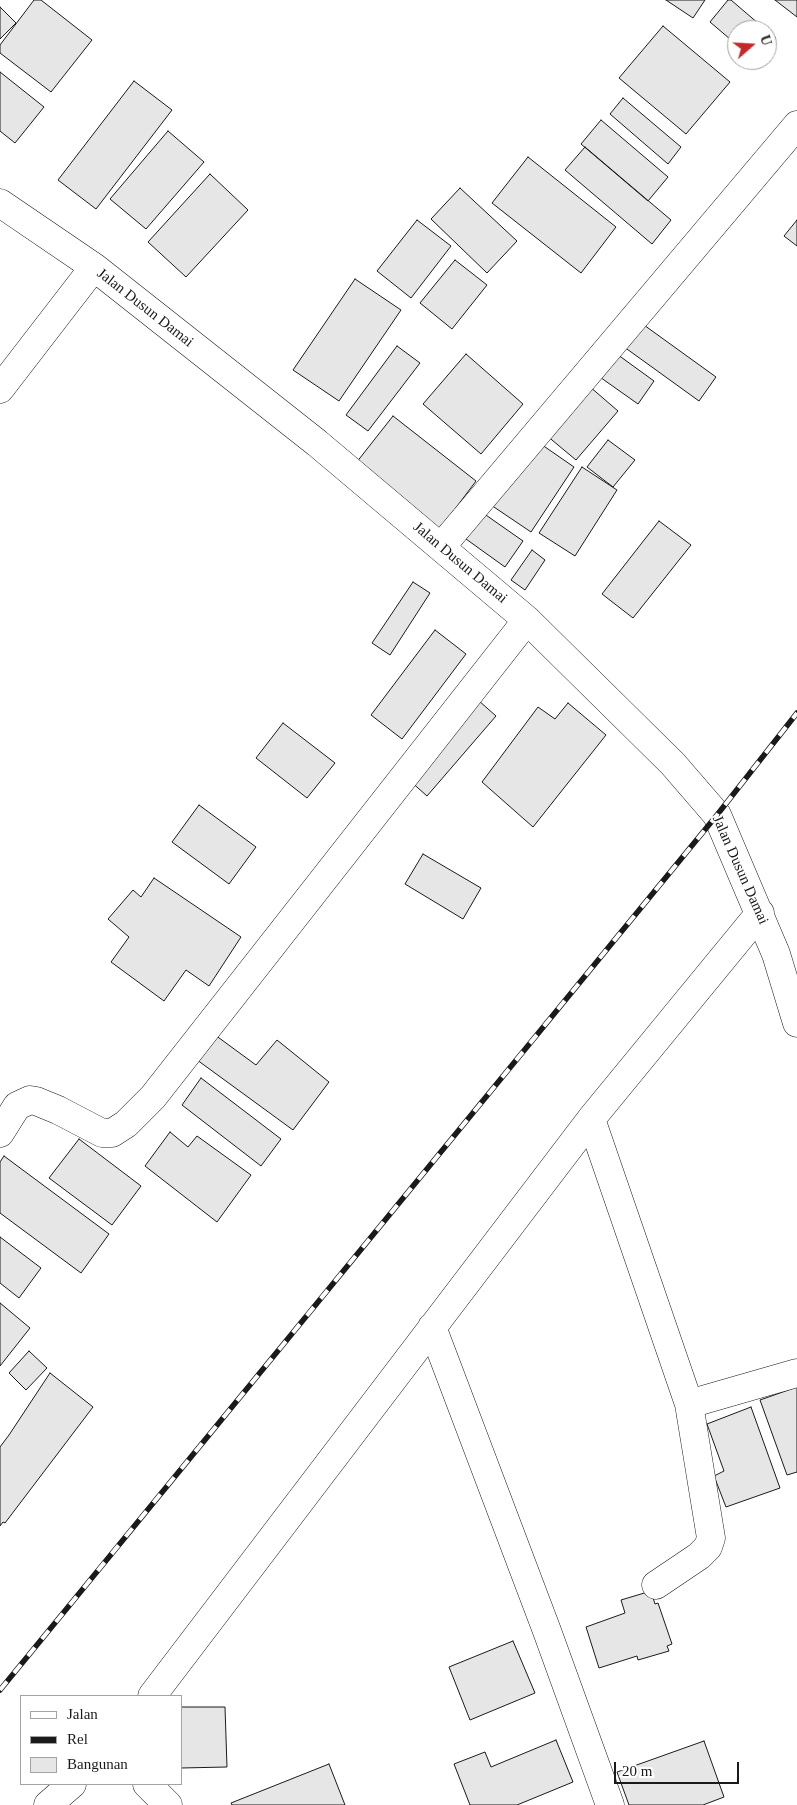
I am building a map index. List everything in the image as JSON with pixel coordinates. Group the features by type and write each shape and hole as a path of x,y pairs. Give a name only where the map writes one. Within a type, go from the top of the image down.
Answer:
{"street":[{"path":"441,547 797,125"},
{"name":"Jalan Dusun Damai","path":"0,203 94,267 317,443 526,620 673,764 717,815 776,954 797,1023"},
{"path":"0,389 94,267"},
{"path":"0,1133 17,1106 30,1100 52,1107 102,1133 112,1133 126,1124 153,1097 526,620"},
{"path":"153,1695 591,1119 760,913"},
{"path":"591,1119 689,1404 711,1538 708,1547 698,1556 656,1585"},
{"path":"432,1327 547,1631 610,1805"},
{"path":"689,1404 797,1373"},
{"path":"48,1805 71,1785"},
{"path":"148,1785 168,1805"}],"building":[{"path":"34,0 41,0 92,40 51,92 0,53 0,45"},
{"path":"666,0 705,0 693,18"},
{"path":"728,0 731,0 754,20 727,20 727,36 710,22"},
{"path":"775,0 797,0 797,17"},
{"path":"0,7 16,23 0,39"},
{"path":"663,26 730,82 686,134 619,78"},
{"path":"0,72 44,107 15,143 0,131"},
{"path":"134,81 172,110 96,209 58,180"},
{"path":"623,98 681,147 668,164 610,114"},
{"path":"601,120 668,177 648,201 581,144"},
{"path":"168,131 204,162 146,229 110,199"},
{"path":"585,147 671,220 652,244 565,170"},
{"path":"528,157 616,227 581,273 492,203"},
{"path":"210,174 248,210 186,277 148,242"},
{"path":"460,188 517,241 487,273 431,219"},
{"path":"417,220 451,246 411,298 377,271"},
{"path":"797,220 797,246 784,236"},
{"path":"455,260 487,285 452,329 420,303"},
{"path":"355,279 401,310 339,401 293,370"},
{"path":"637,320 716,377 699,401 620,344"},
{"path":"397,346 420,363 368,431 346,415"},
{"path":"614,352 654,381 638,404 597,375"},
{"path":"466,354 523,404 481,454 423,404"},
{"path":"589,386 618,411 576,460 546,435"},
{"path":"393,416 476,481 440,529 356,463"},
{"path":"535,440 574,467 531,532 491,505"},
{"path":"608,440 635,460 613,487 587,467"},
{"path":"582,467 617,490 575,556 539,533"},
{"path":"483,513 523,541 505,567 466,539"},
{"path":"659,521 691,545 633,618 602,594"},
{"path":"532,550 545,560 525,590 511,580"},
{"path":"413,582 430,593 390,655 372,643"},
{"path":"435,630 466,654 402,739 371,715"},
{"path":"478,700 496,716 427,796 409,780"},
{"path":"568,703 606,735 533,827 482,782 538,707 555,719"},
{"path":"283,723 335,763 307,798 256,758"},
{"path":"199,805 256,847 229,884 172,842"},
{"path":"423,854 481,888 463,919 405,884"},
{"path":"154,878 241,937 209,986 186,970 164,1001 111,962 129,937 108,919 133,890 141,897"},
{"path":"211,1032 256,1065 277,1040 329,1082 293,1130 193,1057"},
{"path":"201,1078 281,1139 261,1166 182,1105"},
{"path":"170,1132 188,1147 197,1136 251,1175 217,1222 145,1166"},
{"path":"79,1139 141,1186 112,1225 49,1178"},
{"path":"4,1156 109,1234 81,1273 0,1213 0,1162"},
{"path":"0,1237 41,1268 19,1298 0,1283"},
{"path":"0,1303 30,1328 0,1366"},
{"path":"29,1351 47,1368 26,1390 9,1373"},
{"path":"50,1373 93,1407 5,1523 3,1522 0,1526 0,1447"},
{"path":"797,1387 797,1472 787,1475 760,1400"},
{"path":"751,1407 780,1488 726,1507 714,1476 724,1471 707,1424"},
{"path":"651,1591 655,1604 658,1603 672,1644 667,1646 669,1651 638,1660 637,1656 599,1668 586,1627 625,1613 621,1600"},
{"path":"513,1641 535,1693 470,1720 449,1667"},
{"path":"182,1707 225,1707 227,1767 182,1768"},
{"path":"556,1740 573,1782 517,1805 470,1805 454,1764 485,1752 491,1767"},
{"path":"704,1741 724,1797 703,1805 629,1805 617,1772"},
{"path":"329,1764 345,1805 232,1805 231,1803"}],"railway":[{"path":"0,1690 717,815 797,713"}]}
